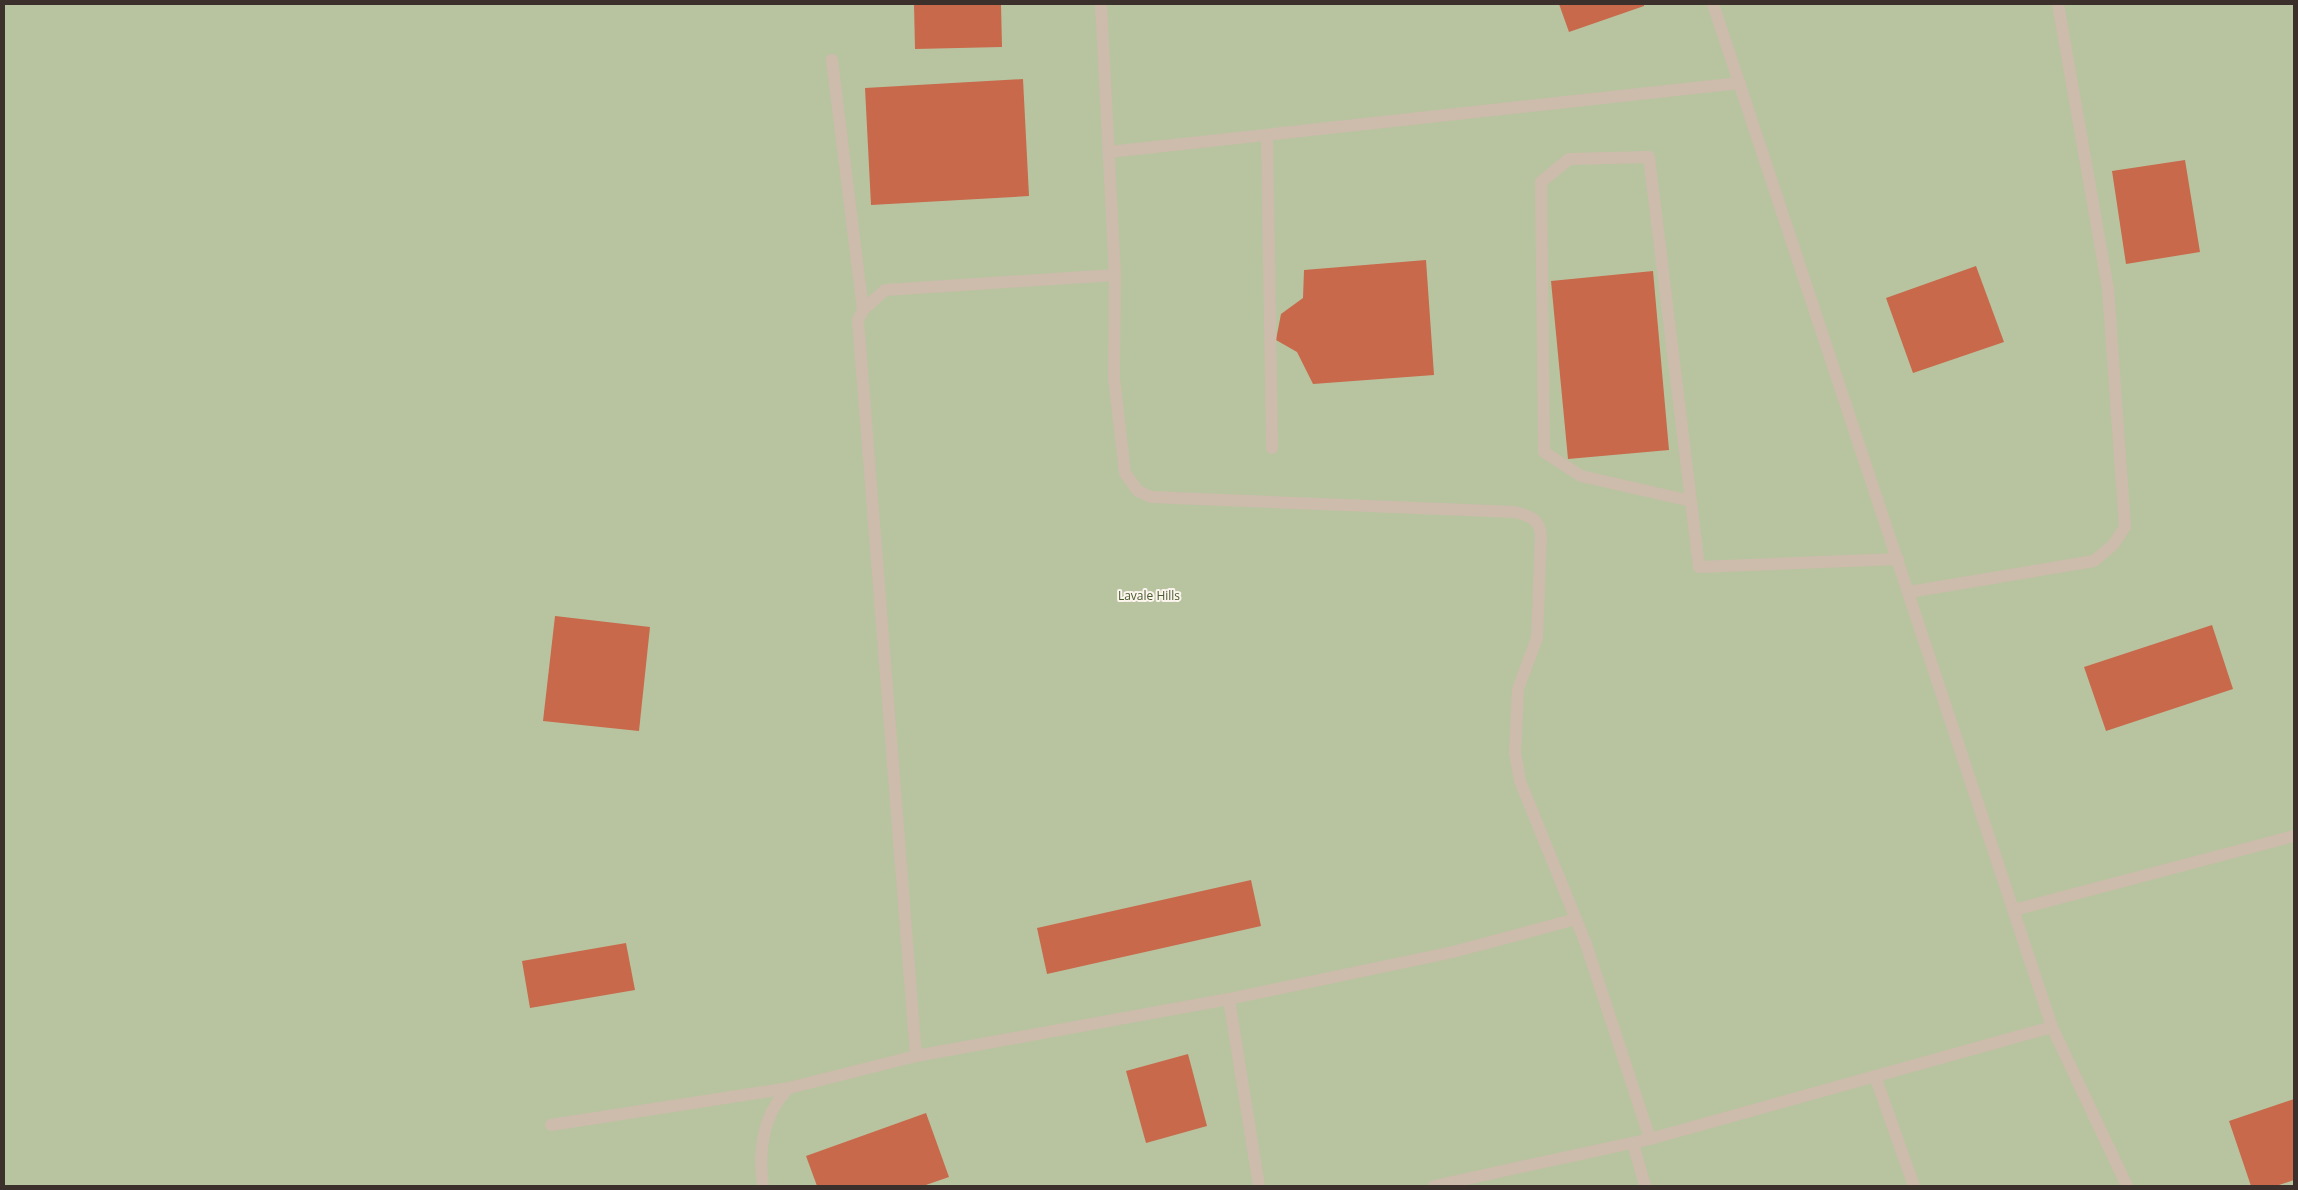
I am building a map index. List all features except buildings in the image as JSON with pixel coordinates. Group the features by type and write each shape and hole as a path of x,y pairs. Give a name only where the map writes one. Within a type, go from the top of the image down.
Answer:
{"lane":[{"path":"1101,4 1115,275 1115,388 1125,473 1138,491 1152,497 1515,512 1537,521 1541,536 1537,638 1518,689 1515,753 1520,782 1576,919 1650,1139"},
{"path":"1713,4 2052,1027 2126,1186"},
{"path":"1909,592 2094,561 2113,545 2125,527 2108,289 2058,4"},
{"path":"832,60 863,310"},
{"path":"1109,152 1740,83"},
{"path":"1267,135 1272,448"},
{"path":"1691,501 1581,476 1544,452 1541,182 1569,159 1648,157 1691,501 1699,567 1898,559"},
{"path":"916,1056 858,320 863,310 885,290 1115,275"},
{"path":"2014,910 2294,836"},
{"path":"551,1125 789,1088 916,1056 1229,999 1453,952 1576,919"},
{"path":"1229,999 1259,1186"},
{"path":"1434,1186 1650,1139 2052,1027"},
{"path":"1875,1076 1914,1186"},
{"path":"763,1186 762,1149 768,1116 776,1101 789,1088"},
{"path":"1633,1143 1645,1186"}],"green space":[{"name":"Lavale Hills","path":"4,4 2294,4 2294,1186 4,1186"}]}
